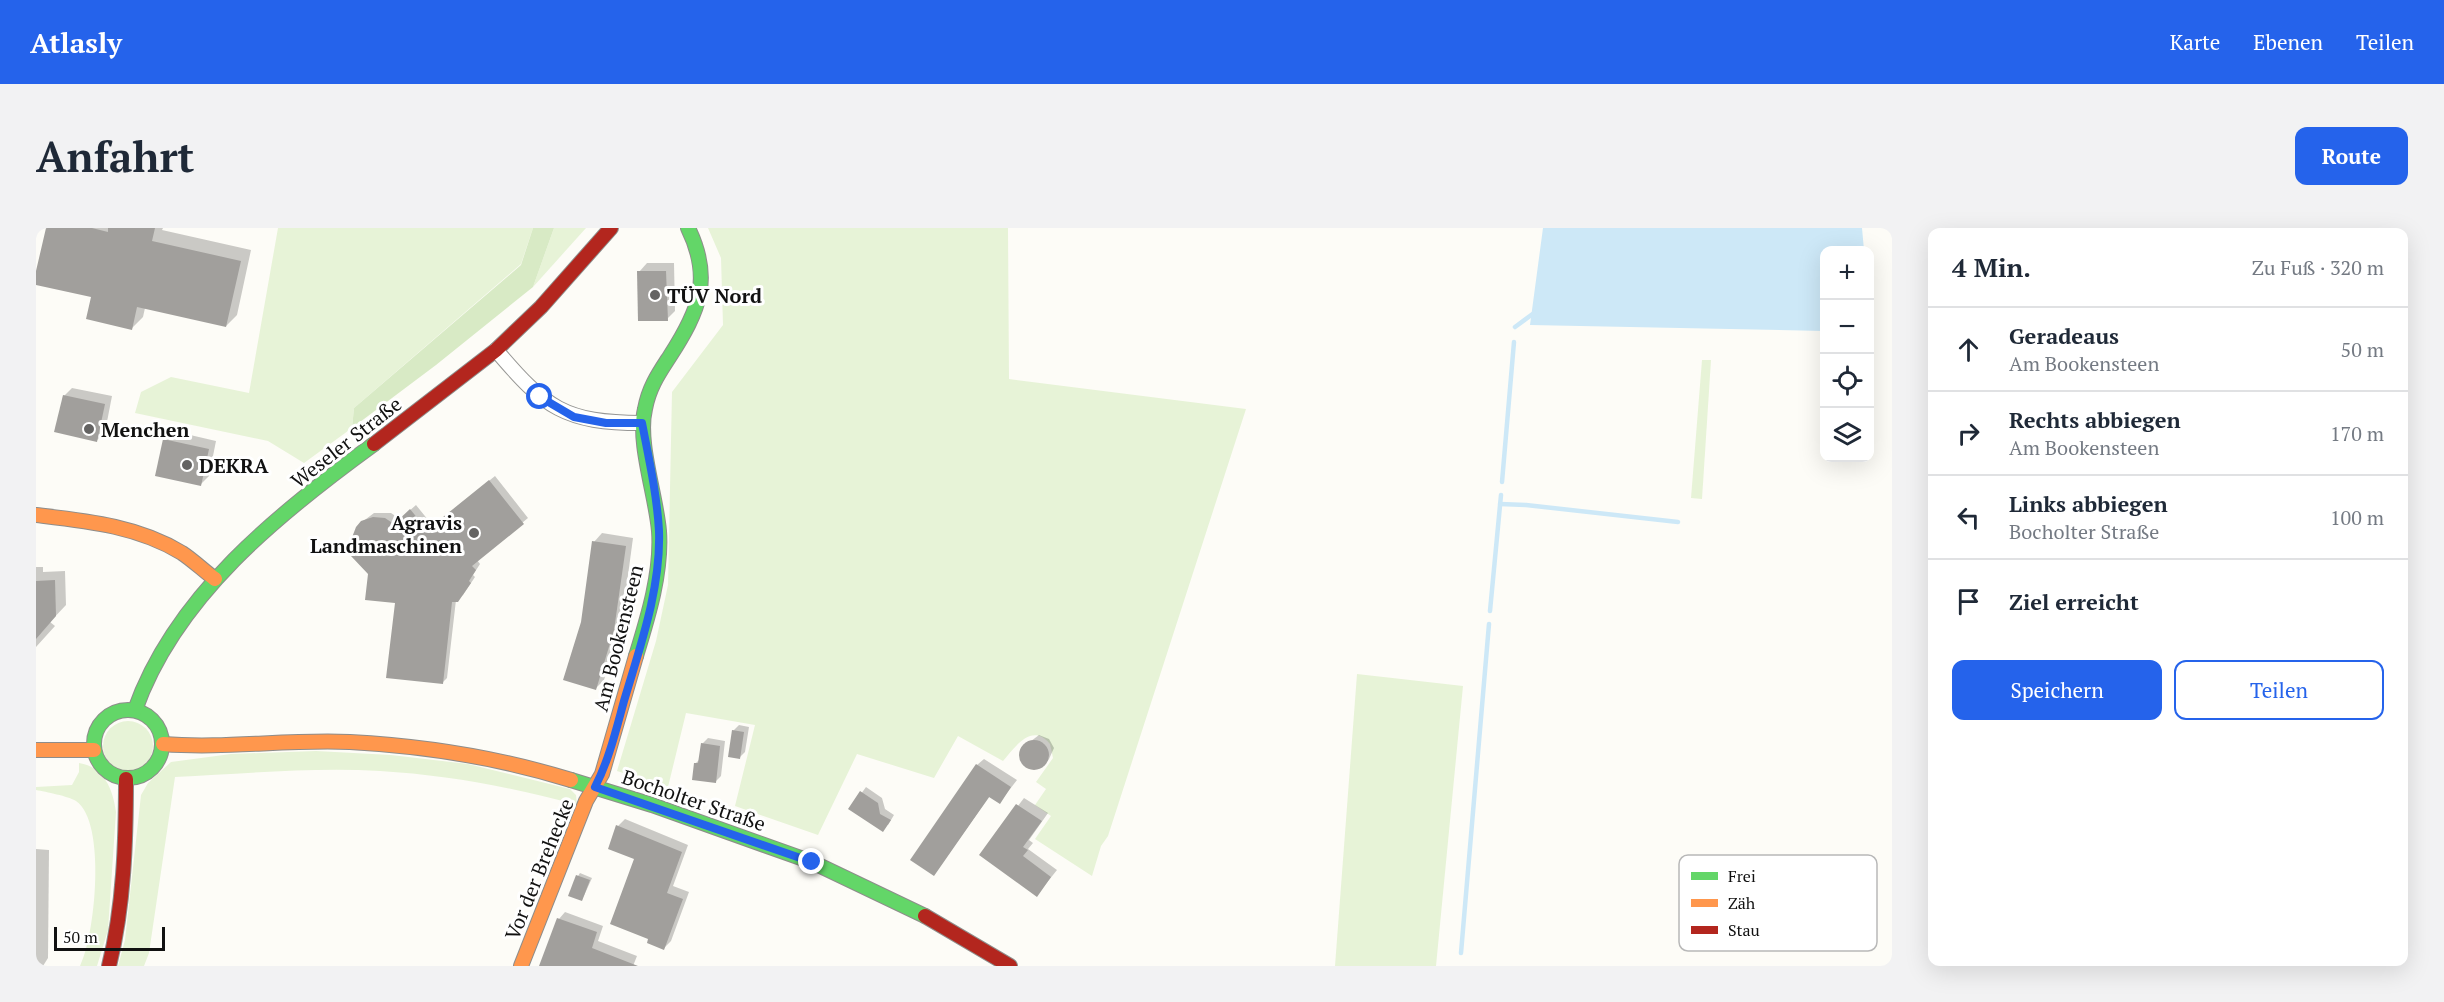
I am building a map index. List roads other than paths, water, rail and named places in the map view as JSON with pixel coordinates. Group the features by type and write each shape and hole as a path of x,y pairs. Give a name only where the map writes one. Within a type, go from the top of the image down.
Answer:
{"street":[{"name":"Weseler Straße","path":"135,710 142,686 157,655 214,579 271,525 496,350 611,228"},
{"name":"Am Bookensteen","path":"595,787 607,759 625,699 657,572 659,532 654,486 642,423 644,407 655,377 691,322 700,297 702,271 688,228"},
{"path":"496,350 540,397 574,417 606,423 642,423"},
{"path":"36,515 110,524 147,535 179,551 214,579"},
{"path":"124,710 135,710 146,714 161,732 163,744 156,765 148,773 126,779 105,770 94,750 94,739 104,720 113,713 124,710"},
{"name":"Bocholter Straße","path":"163,744 190,747 315,741 411,747 500,761 595,787 718,828 821,866 919,912 1010,966"},
{"path":"36,750 94,750"},
{"path":"109,966 115,942 126,828 126,779"},
{"name":"Vor der Brehecke","path":"521,966 586,801 595,787"}],"water":[{"path":"1543,228 1862,228 1864,246 1820,246 1820,331 1530,325"}],"waterway":[{"path":"1515,327 1534,313"},
{"path":"1502,482 1514,342"},
{"path":"1490,611 1501,495"},
{"path":"1500,504 1678,522"},
{"path":"1461,953 1489,624"}],"place":[{"name":"TÜV Nord","path":"655,295"},
{"name":"Menchen","path":"89,429"},
{"name":"DEKRA","path":"187,465"},
{"name":"Agravis Landmaschinen","path":"474,533"}]}
